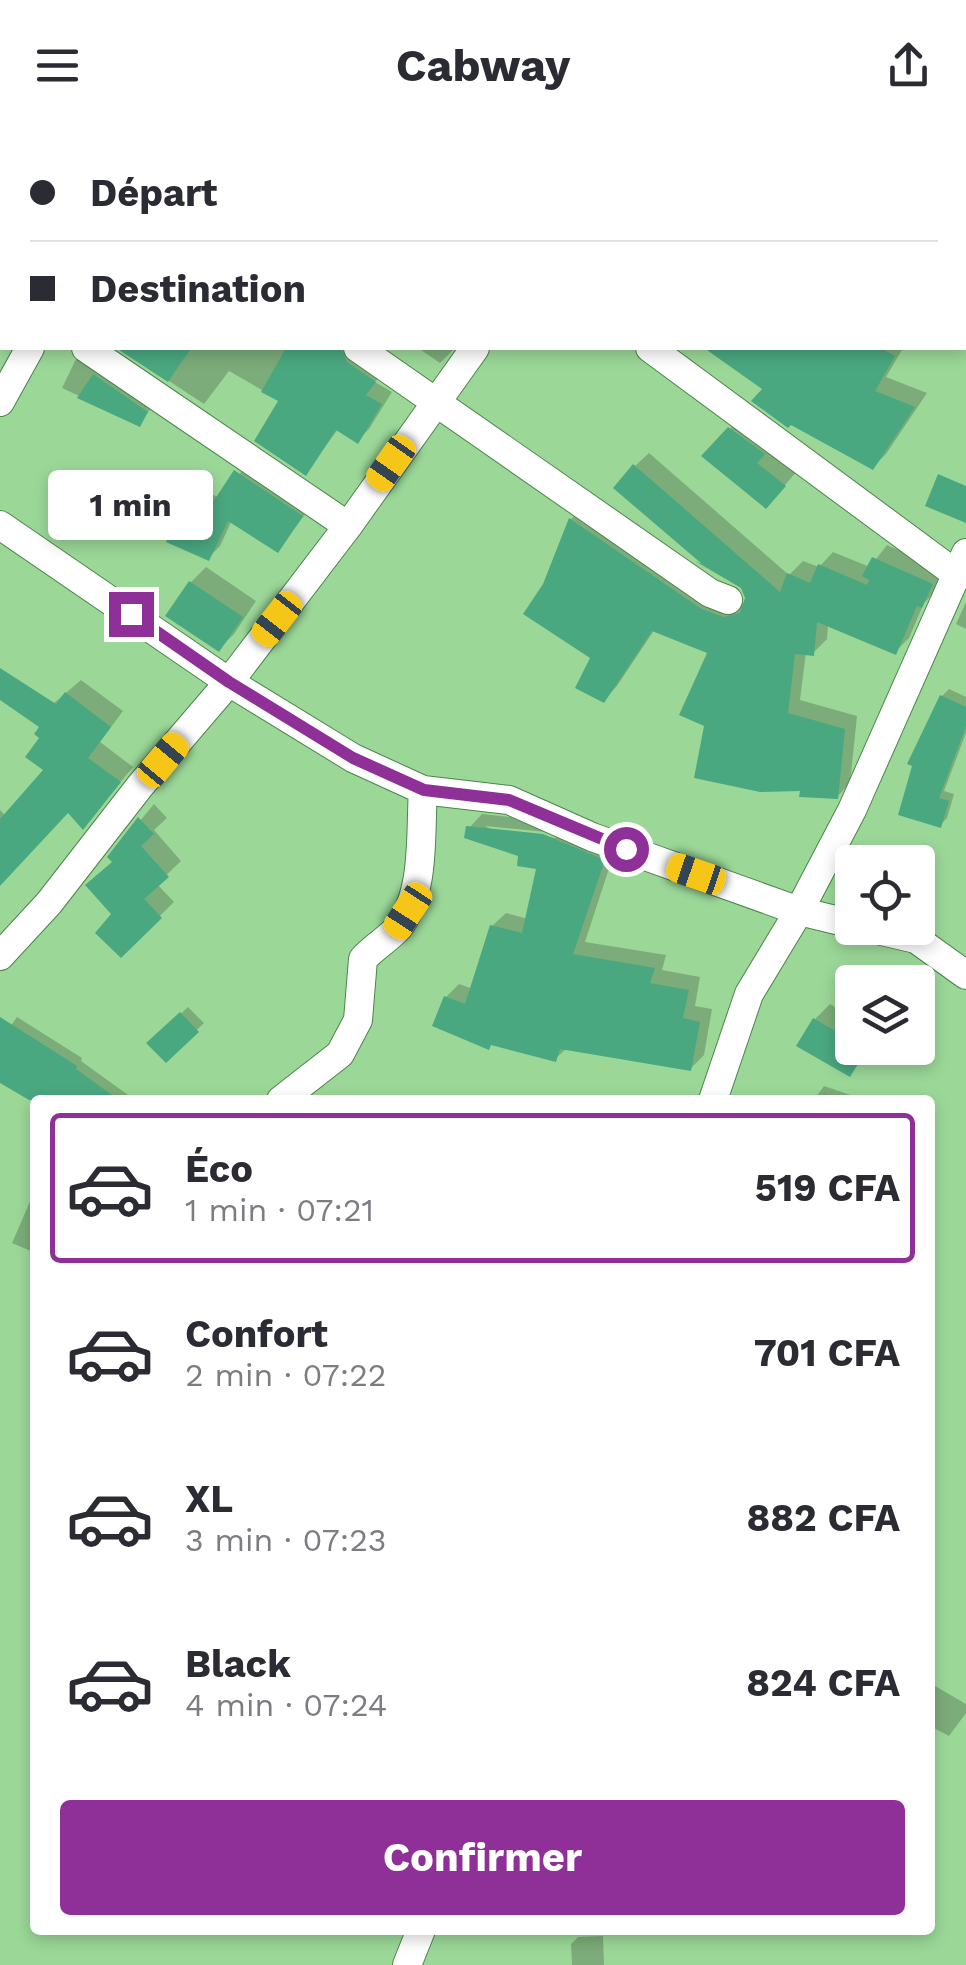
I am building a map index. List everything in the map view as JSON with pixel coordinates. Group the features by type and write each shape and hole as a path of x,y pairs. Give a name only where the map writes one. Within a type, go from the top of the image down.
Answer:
{"street":[{"path":"0,402 29,350"},
{"path":"89,350 348,526"},
{"path":"361,350 710,593 728,600"},
{"path":"0,956 229,682 348,526 472,350"},
{"path":"653,350 961,563 852,810 799,911 749,994 714,1095"},
{"path":"0,525 229,682 353,758 424,790 509,800 592,837 799,911 835,920"},
{"path":"287,1095 340,1054 358,1020 362,960 396,930 408,911 417,880 424,790"},
{"path":"925,945 966,975"},
{"path":"407,1965 419,1935"}],"building":[{"path":"119,350 190,350 168,382"},
{"path":"285,350 342,350 347,362 376,382 366,395 382,404 358,444 336,430 306,476 254,441 278,401 261,392"},
{"path":"707,350 884,350 895,356 875,391 915,407 873,470 791,425 788,428 751,401 762,389"},
{"path":"93,374 148,412 140,427 77,398"},
{"path":"728,427 765,454 757,463 786,486 766,509 701,456"},
{"path":"633,464 780,592 787,573 810,583 818,564 867,585 869,580 862,576 872,557 933,584 922,608 917,606 896,655 817,622 814,656 795,654 788,713 845,729 838,799 799,797 800,791 760,792 694,778 704,726 679,715 707,653 652,631 604,703 575,688 590,658 523,614 543,584 569,518 700,608 723,617 740,613 745,598 741,588 695,561 702,564 613,488"},
{"path":"234,470 303,516 278,553 228,521 209,561 166,542 186,499 215,512 209,508"},
{"path":"938,474 966,486 966,523 925,506"},
{"path":"189,581 243,617 219,652 165,616"},
{"path":"0,668 56,704 65,692 111,727 88,758 121,782 83,830 68,813 0,886 0,819 43,770 25,757 39,738 34,734 39,727 0,700"},
{"path":"940,695 966,707 966,726 939,798 949,801 941,828 898,815 912,766 907,764"},
{"path":"138,817 154,834 141,846 169,877 144,899 162,918 121,958 95,933 111,914 85,885 112,862 107,857"},
{"path":"466,826 543,834 605,860 573,954 655,968 650,983 689,990 683,1018 700,1022 691,1071 560,1049 556,1062 491,1045 489,1050 432,1026 444,996 465,1004 490,925 522,933 536,869 517,866 518,856 464,838"},
{"path":"180,1012 199,1032 166,1063 146,1043"},
{"path":"0,1017 77,1066 112,1095 30,1095 29,1100 0,1083"},
{"path":"813,1018 835,1031 835,1065 857,1065 850,1077 796,1046"}],"route":[{"path":"131,614 229,682 353,758 424,790 509,800 626,849"}]}
